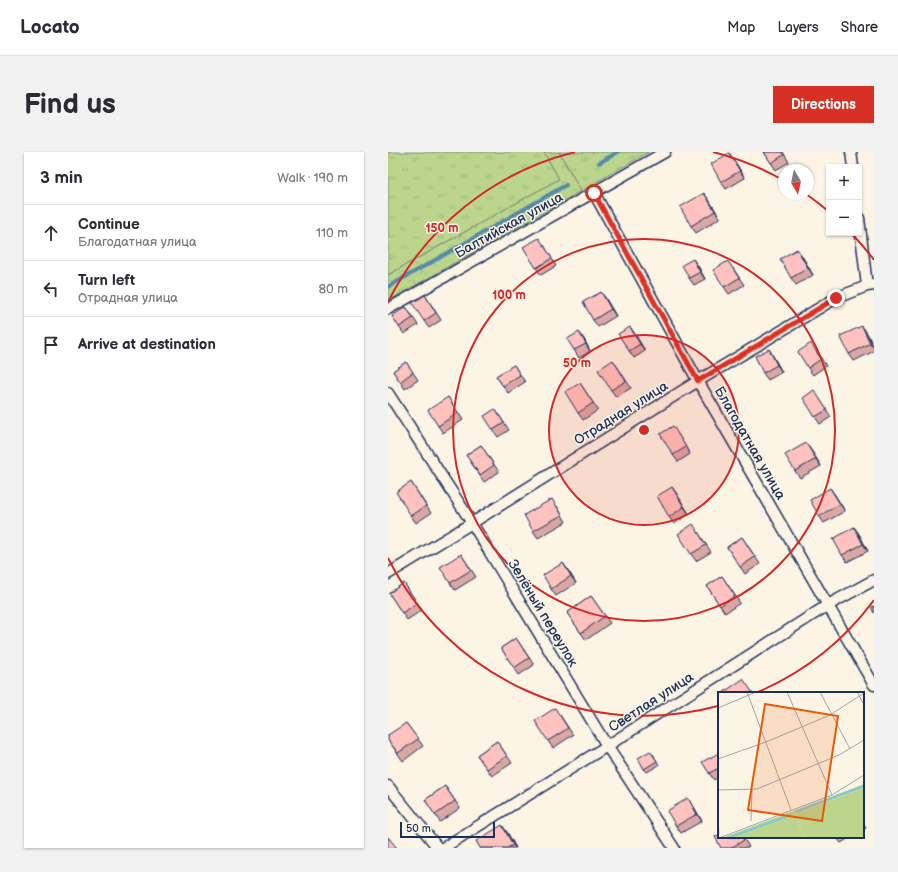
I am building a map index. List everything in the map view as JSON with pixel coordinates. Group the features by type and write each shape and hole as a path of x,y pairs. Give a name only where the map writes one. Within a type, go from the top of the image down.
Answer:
{"street":[{"name":"Балтийская улица","path":"388,310 665,152"},
{"path":"851,152 853,164"},
{"name":"Благодатная улица","path":"594,193 698,381 874,685"},
{"path":"862,235 871,286"},
{"name":"Отрадная улица","path":"388,574 698,381 836,298 871,286"},
{"name":"Зелёный переулок","path":"388,393 472,523 607,746 674,848"},
{"name":"Светлая улица","path":"443,848 607,746 828,605 874,580"},
{"path":"388,786 438,848"}],"green space":[{"path":"388,152 544,152 560,179 388,275"},
{"path":"544,152 559,152 581,191 388,301 388,275 559,179"},
{"path":"559,152 649,152 581,191"}],"building":[{"path":"764,152 782,152 784,155 771,163"},
{"path":"729,153 740,171 721,182 711,164"},
{"path":"704,193 715,211 691,226 680,207"},
{"path":"539,238 552,258 536,268 523,247"},
{"path":"797,249 808,268 791,278 780,259"},
{"path":"693,259 700,272 689,278 682,265"},
{"path":"728,261 739,278 724,287 713,270"},
{"path":"601,292 611,309 593,320 583,302"},
{"path":"425,295 436,313 424,321 412,303"},
{"path":"406,307 413,318 399,327 392,316"},
{"path":"862,326 870,343 849,354 840,336"},
{"path":"630,327 640,344 629,351 618,334"},
{"path":"579,332 586,344 574,350 567,339"},
{"path":"811,343 821,359 808,368 798,352"},
{"path":"769,349 777,365 763,373 755,356"},
{"path":"613,360 626,381 611,390 598,370"},
{"path":"406,362 413,372 400,382 393,371"},
{"path":"514,365 520,375 503,386 496,376"},
{"path":"580,383 593,403 578,413 565,392"},
{"path":"814,390 827,410 815,417 803,398"},
{"path":"448,397 458,413 438,426 428,410"},
{"path":"495,409 504,423 493,430 484,416"},
{"path":"673,426 686,447 673,455 660,434"},
{"path":"806,443 816,459 795,471 785,455"},
{"path":"481,445 494,465 480,475 466,455"},
{"path":"411,482 426,506 411,516 396,492"},
{"path":"672,487 684,507 669,517 657,496"},
{"path":"830,488 840,504 819,516 810,500"},
{"path":"552,499 562,515 533,531 524,515"},
{"path":"693,524 706,545 691,554 678,534"},
{"path":"854,527 863,544 842,555 833,539"},
{"path":"742,537 755,557 740,567 727,547"},
{"path":"461,554 471,570 450,583 440,567"},
{"path":"563,563 571,576 551,589 543,575"},
{"path":"722,576 735,596 720,606 707,586"},
{"path":"404,583 417,603 402,613 389,593"},
{"path":"591,596 605,616 581,633 567,613"},
{"path":"874,606 874,613 871,607"},
{"path":"516,638 529,658 514,668 501,648"},
{"path":"743,679 752,692 724,692"},
{"path":"555,708 568,728 548,741 535,721"},
{"path":"406,723 418,739 398,753 388,740 388,735"},
{"path":"497,741 507,756 487,769 477,755"},
{"path":"650,751 657,761 644,769 638,758"},
{"path":"718,754 718,768 709,773 702,762"},
{"path":"445,786 455,801 435,815 425,800"},
{"path":"688,798 697,814 676,826 667,811"},
{"path":"502,825 513,845 507,848 480,848 476,841"},
{"path":"718,836 718,838 743,838 744,840 731,848 721,848 715,837"},
{"path":"388,837 397,848 388,848"}],"waterway":[{"path":"599,163 618,152"},
{"path":"388,287 566,185"}],"route":[{"path":"594,193 698,381 836,298"}]}
